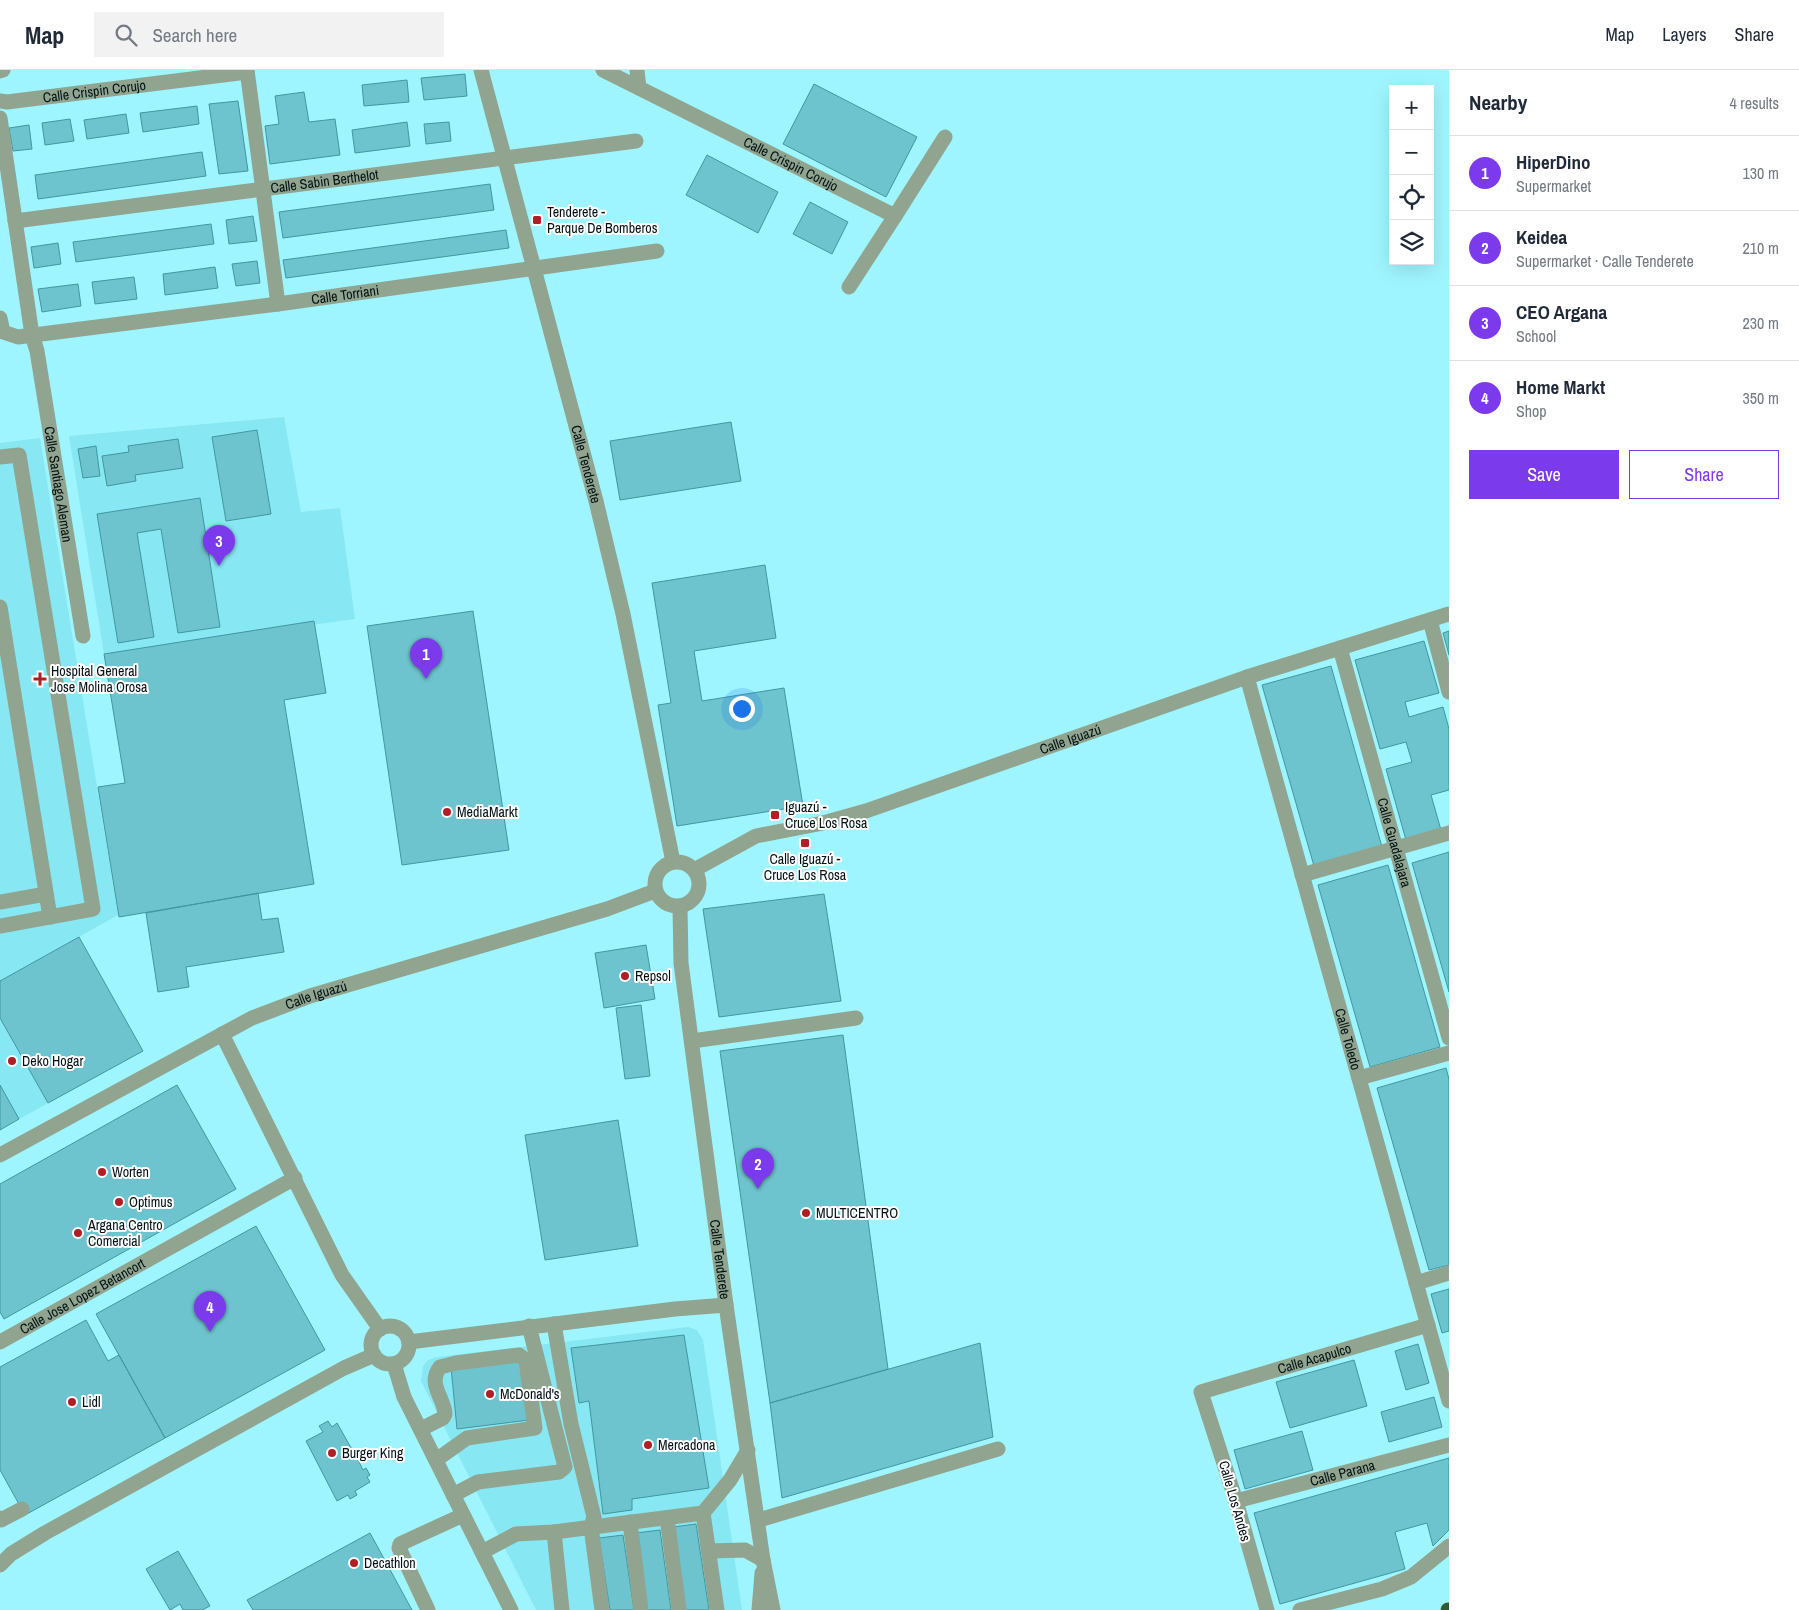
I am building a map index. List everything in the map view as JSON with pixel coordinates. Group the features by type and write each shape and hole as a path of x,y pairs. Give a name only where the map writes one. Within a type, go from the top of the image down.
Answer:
{"street":[{"name":"Calle Tenderete","path":"480,70 596,501 623,614 673,862"},
{"name":"Calle Crispin Corujo","path":"603,70 895,216"},
{"path":"637,70 639,88"},
{"name":"Calle Crispin Corujo","path":"0,101 7,102 247,71"},
{"path":"247,71 278,304"},
{"name":"Calle Santiago Aleman","path":"0,118 32,335 37,352 83,636"},
{"path":"849,287 945,137"},
{"name":"Calle Sabin Berthelot","path":"15,221 503,156 636,141"},
{"name":"Calle Torriani","path":"32,335 278,304 657,251"},
{"path":"0,318 3,332 18,337 32,335"},
{"path":"0,457 19,454 93,909 0,926"},
{"path":"0,607 50,917"},
{"name":"Calle Iguazú","path":"694,870 756,836 823,823 866,811 1247,677 1449,614"},
{"path":"1430,620 1449,692"},
{"name":"Calle Guadalajara","path":"1340,648 1449,1038"},
{"name":"Calle Toledo","path":"1247,677 1449,1401"},
{"path":"1302,875 1449,833"},
{"path":"673,862 688,865 694,870 699,878 699,888 696,897 689,903 680,906 664,903 655,891 654,881 658,872 664,866 673,862"},
{"name":"Calle Iguazú","path":"0,1155 252,1018 310,996 607,909 655,891"},
{"path":"0,902 46,894"},
{"name":"Calle Tenderete","path":"680,906 681,963 726,1305 763,1560 773,1610"},
{"path":"692,1041 856,1018"},
{"path":"222,1034 342,1275 380,1329"},
{"path":"1359,1078 1449,1053"},
{"name":"Calle Jose Lopez Betancort","path":"0,1342 295,1178"},
{"path":"1416,1283 1449,1273"},
{"path":"409,1342 529,1326 726,1305"},
{"path":"554,1324 572,1424 594,1517 591,1527 602,1610"},
{"name":"Calle Acapulco","path":"1201,1392 1428,1325"},
{"path":"453,1495 478,1482 563,1471 565,1467 529,1326"},
{"path":"394,1327 406,1335 409,1342 406,1356 394,1364 386,1364 374,1355 372,1341 380,1329 394,1327"},
{"path":"0,1565 11,1554 45,1533 344,1368 374,1355"},
{"path":"421,1430 443,1418 445,1414 434,1384 434,1377 440,1367 456,1363 519,1355 523,1356 528,1364 535,1428"},
{"path":"394,1364 404,1397 511,1610"},
{"name":"Calle Los Andes","path":"1201,1392 1236,1501 1267,1610"},
{"path":"436,1460 467,1438 554,1424"},
{"name":"Calle Parana","path":"1236,1501 1449,1445"},
{"path":"758,1520 998,1449"},
{"path":"482,1552 516,1534 554,1532 703,1513 730,1480 748,1450"},
{"path":"0,1520 22,1509"},
{"path":"703,1513 717,1610"},
{"path":"428,1610 399,1548 400,1544 463,1514"},
{"path":"667,1518 679,1610"},
{"path":"630,1522 641,1610"},
{"path":"554,1532 562,1610"},
{"path":"1300,1610 1382,1589 1411,1577 1449,1546"},
{"path":"709,1551 745,1550 763,1560 759,1610"}],"shaded area":[{"path":"284,417 301,512 340,508 355,619 104,654 69,436"},
{"name":"Hospital General Jose Molina Orosa","path":"40,438 118,915 0,981 0,443"},
{"name":"Deko Hogar","path":"0,1018 48,1103 0,1130"},
{"path":"688,1327 697,1330 703,1340 742,1610 536,1610 421,1381 423,1366 428,1360 437,1357"}],"building":[{"path":"465,74 467,96 424,100 421,78"},
{"path":"407,80 409,102 364,106 362,85"},
{"path":"814,84 917,137 886,197 783,144"},
{"path":"304,92 309,122 335,119 340,155 270,164 265,126 279,124 275,96"},
{"path":"238,101 248,171 219,174 209,104"},
{"path":"197,106 199,124 143,132 140,113"},
{"path":"126,114 129,133 87,139 84,120"},
{"path":"70,119 74,141 45,145 42,123"},
{"path":"407,122 410,146 355,153 352,130"},
{"path":"449,122 451,141 426,144 424,124"},
{"path":"29,125 32,149 13,151 9,128"},
{"path":"202,152 206,176 38,199 35,175"},
{"path":"707,155 778,192 758,233 686,195"},
{"path":"490,184 494,210 283,238 279,212"},
{"path":"810,202 848,222 832,254 793,234"},
{"path":"253,216 257,241 229,244 226,220"},
{"path":"211,224 214,244 76,262 73,242"},
{"path":"506,230 509,248 286,278 283,260"},
{"path":"58,243 61,264 34,268 31,247"},
{"path":"257,261 260,283 236,286 232,264"},
{"path":"215,267 218,288 165,295 163,274"},
{"path":"134,277 137,299 95,304 92,282"},
{"path":"78,284 81,306 42,312 38,289"},
{"path":"731,422 741,481 620,500 610,441"},
{"path":"257,430 271,514 226,521 212,437"},
{"path":"178,439 183,468 135,475 136,481 107,486 102,456 129,452 128,446"},
{"path":"96,446 100,476 83,478 78,449"},
{"path":"200,498 220,627 178,633 161,529 137,533 154,637 118,643 97,514"},
{"path":"765,565 776,638 694,651 702,701 784,688 803,806 677,826 658,705 671,703 652,583"},
{"path":"473,611 509,850 402,865 367,626"},
{"path":"314,621 326,693 284,700 314,884 119,917 98,787 125,783 104,654"},
{"path":"1449,631 1449,655 1443,633"},
{"path":"1424,641 1439,693 1405,702 1409,717 1443,707 1449,729 1449,790 1431,795 1441,830 1406,840 1386,769 1412,762 1406,742 1380,749 1355,660"},
{"path":"1331,666 1382,847 1314,866 1262,685"},
{"path":"1449,852 1449,992 1412,863"},
{"path":"1388,865 1440,1047 1370,1067 1318,885"},
{"path":"258,893 262,920 278,918 284,952 186,967 189,987 158,992 146,913"},
{"path":"824,894 841,1001 719,1017 703,909"},
{"path":"79,937 143,1051 48,1103 0,1018 0,981"},
{"name":"Repsol","path":"646,945 655,999 604,1008 595,953"},
{"path":"641,1005 650,1076 625,1079 616,1008"},
{"name":"MULTICENTRO","path":"843,1035 888,1369 770,1403 720,1051"},
{"path":"1446,1068 1449,1079 1449,1265 1429,1270 1377,1088"},
{"path":"0,1085 19,1119 0,1130"},
{"name":"Argana Centro Comercial","path":"177,1085 236,1189 4,1319 0,1312 0,1184"},
{"path":"618,1120 638,1246 545,1260 525,1135"},
{"path":"256,1226 325,1350 165,1438 96,1314"},
{"path":"1449,1289 1449,1331 1442,1333 1431,1294"},
{"name":"Lidl","path":"86,1320 108,1361 119,1355 165,1438 25,1515 0,1470 0,1367"},
{"name":"Mercadona","path":"684,1335 709,1488 632,1499 632,1510 603,1514 589,1401 579,1403 571,1348"},
{"path":"980,1343 993,1437 782,1498 770,1403"},
{"path":"1418,1344 1429,1383 1406,1390 1395,1351"},
{"name":"McDonald's","path":"523,1359 529,1420 457,1429 451,1367"},
{"path":"1354,1360 1367,1406 1290,1428 1276,1382"},
{"path":"1434,1397 1442,1427 1389,1442 1381,1412"},
{"path":"328,1421 332,1427 337,1423 354,1453 357,1452 361,1459 358,1460 363,1470 366,1468 370,1475 367,1477 370,1482 355,1491 357,1495 350,1499 348,1495 337,1501 306,1441 323,1432 319,1426"},
{"path":"1302,1431 1313,1470 1245,1489 1234,1450"},
{"path":"1449,1458 1449,1530 1433,1546 1427,1523 1395,1532 1405,1569 1280,1604 1254,1513"},
{"path":"696,1524 709,1610 685,1610 673,1527"},
{"path":"660,1530 671,1610 647,1610 636,1533"},
{"path":"370,1533 412,1610 253,1610 247,1600"},
{"path":"623,1535 634,1610 610,1610 599,1538"},
{"path":"178,1551 210,1606 202,1610 183,1610 180,1604 170,1610 146,1569"}],"place":[{"name":"Tenderete - Parque De Bomberos","path":"537,220"},
{"name":"CEO Argana","path":"219,566"},
{"name":"Hospital General Jose Molina Orosa","path":"40,679"},
{"name":"HiperDino","path":"426,679"},
{"name":"MediaMarkt","path":"447,812"},
{"name":"Iguazú - Cruce Los Rosa","path":"775,815"},
{"name":"Calle Iguazú - Cruce Los Rosa","path":"805,843"},
{"name":"Repsol","path":"625,976"},
{"name":"Deko Hogar","path":"12,1061"},
{"name":"Worten","path":"102,1172"},
{"name":"Keidea","path":"758,1189"},
{"name":"Optimus","path":"119,1202"},
{"name":"MULTICENTRO","path":"806,1213"},
{"name":"Argana Centro Comercial","path":"78,1233"},
{"name":"Home Markt","path":"210,1332"},
{"name":"McDonald's","path":"490,1394"},
{"name":"Lidl","path":"72,1402"},
{"name":"Mercadona","path":"648,1445"},
{"name":"Burger King","path":"332,1453"},
{"name":"Decathlon","path":"354,1563"}]}
